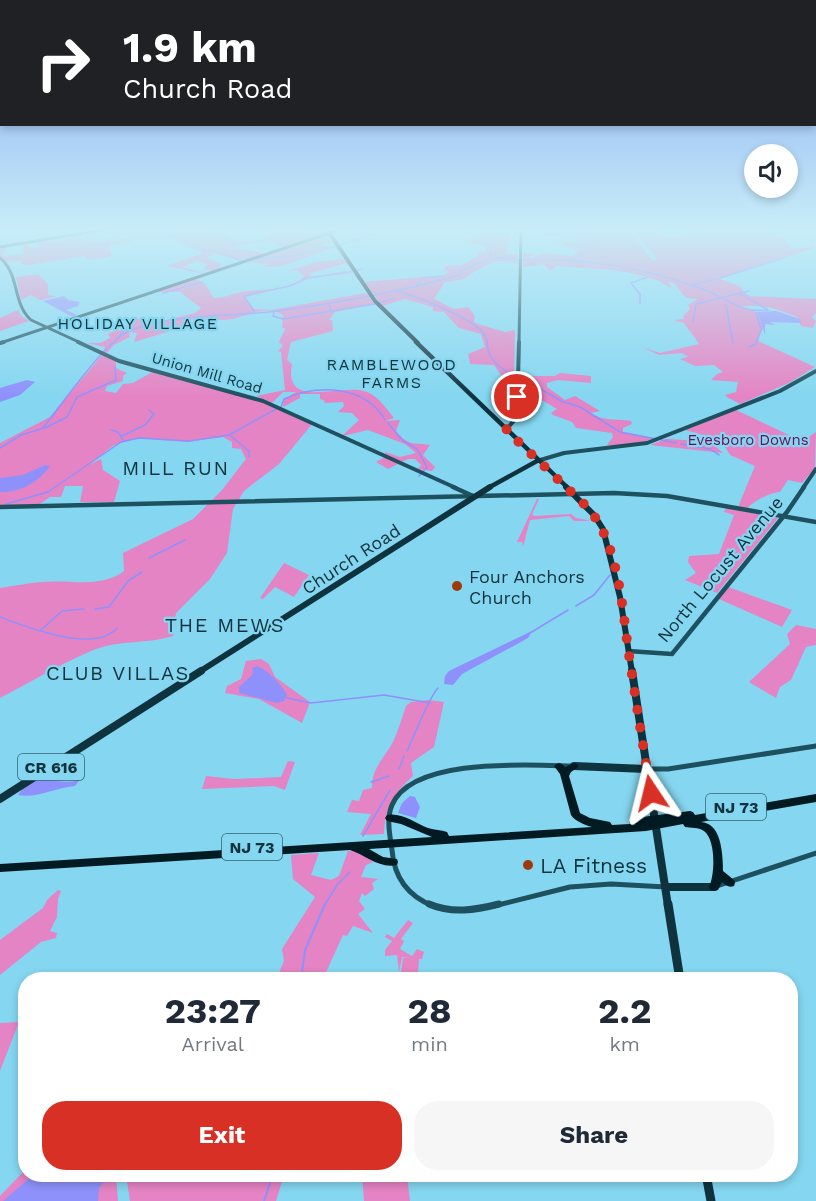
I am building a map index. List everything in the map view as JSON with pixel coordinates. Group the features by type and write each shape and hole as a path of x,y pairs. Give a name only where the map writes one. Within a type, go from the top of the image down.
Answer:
{"highway":[{"path":"559,766 565,776 576,815 588,822 608,825"},
{"path":"565,776 567,770 574,766"},
{"name":"NJ 73","path":"0,863 391,841 656,823 816,793"},
{"name":"NJ 73","path":"0,868 346,846 444,835 675,823 816,798"},
{"path":"390,818 403,820 427,833 444,835"},
{"path":"675,823 699,825 709,830 719,873 719,881 714,887"},
{"path":"346,846 361,849 382,863 393,862"},
{"path":"719,873 730,883"}],"main road":[{"path":"363,284 370,295 537,461 574,494 596,517 605,536 620,597 679,972"},
{"name":"Church Road","path":"0,799 463,500 475,497 537,461"},
{"path":"553,476 563,477"},
{"path":"574,766 646,769"},
{"path":"666,887 714,887"},
{"path":"707,1182 711,1201"}],"street":[{"name":"Union Mill Road","path":"14,284 23,314 103,354 150,370 253,397 475,497"},
{"path":"0,343 177,284"},
{"path":"506,430 515,423 517,415 520,284"},
{"path":"537,461 568,451 624,448 647,443 783,389 816,371"},
{"path":"339,435 344,442"},
{"name":"North Locust Avenue","path":"628,651 672,654 783,517 816,469"},
{"path":"475,497 574,494 659,495 816,522"},
{"path":"0,507 435,498 463,500"},
{"path":"646,769 668,769 816,746"},
{"path":"574,766 432,774 405,788 394,802 390,818 393,862 398,877 407,890 425,903 442,909 473,910 531,894 590,885 666,887"},
{"path":"714,887 798,857 816,853"}],"green space":[{"path":"18,284 48,284 48,295 57,296 40,300 31,295 21,300"},
{"path":"181,284 205,284 214,298 237,293 282,288 245,297 254,309 271,310 366,293 375,304 335,312 329,320 332,320 333,331 291,342 287,360 292,364 292,379 296,387 305,391 356,390 371,394 394,418 385,421 400,420 396,431 404,440 430,445 423,455 435,467 432,471 418,469 421,465 415,459 408,459 388,469 376,462 385,457 385,452 400,457 416,453 405,444 368,430 342,436 359,420 352,413 338,412 344,406 343,402 324,403 325,401 320,399 320,394 300,394 300,398 283,407 284,399 296,392 283,392 272,403 256,396 285,390 281,352 278,351 283,346 279,342 285,329 282,327 283,315 276,312 262,311 225,320 183,321 200,322 134,342 137,333 129,332 130,337 114,345 106,354 103,352 105,347 87,343 100,343 110,338 108,333 124,329 134,318 158,322 195,313 201,308 180,292 155,292"},
{"path":"366,284 444,284 434,299 454,309 468,307 475,316 474,322 478,324 505,332 515,330 514,380 504,379 494,365 470,364 468,354 485,347 481,334 459,328 444,312 433,311 433,307 405,299 383,306"},
{"path":"675,284 734,284 749,296 816,299 816,313 812,317 816,321 813,328 801,326 797,317 775,309 762,306 738,307 757,312 763,328 758,341 815,367 789,383 740,404 725,395 736,392 738,382 711,380 723,372 714,365 695,366 680,359 688,357 682,353 659,355 642,347 660,353 699,344 684,323 673,320 684,319 683,316 690,309 688,305 698,299 686,298"},
{"path":"18,310 21,316 29,321 0,331 0,318"},
{"path":"102,355 116,361 116,368 127,373 123,376 123,381 107,386 105,391 116,393 123,384 133,383 154,371 253,397 313,423 279,464 244,491 233,509 227,553 210,579 176,613 173,636 96,649 0,698 0,588 52,581 95,582 115,577 124,571 123,553 193,519 222,490 246,459 241,449 232,448 232,442 223,437 187,442 136,438 114,445 88,465 101,459 103,470 120,481 114,502 80,502 83,486 65,486 61,497 50,497 37,506 0,507 0,443 50,417"},
{"path":"560,373 591,376 591,383 558,380 547,383 547,387 565,400 575,396 600,411 590,413 596,416 631,421 632,424 623,428 623,432 654,438 625,446 607,445 613,437 612,433 576,428 572,422 553,415 551,413 557,409 535,396 530,385 521,383 521,376 555,376"},
{"name":"Evesboro Downs","path":"736,410 795,438 806,439 816,432 815,468 802,483 788,480 780,492 762,498 747,509 738,507 755,466 730,455 721,440 685,430"},
{"path":"699,437 707,439 723,453 650,445 666,439 702,441"},
{"path":"539,499 532,514 534,516 571,514 576,518 592,521 574,521 569,516 530,520 523,547 522,542 517,542"},
{"path":"726,508 778,518 717,593 685,580 696,573 688,562 689,556 719,554 734,515 724,512"},
{"path":"284,563 309,575 294,597 275,587 263,599 260,598"},
{"path":"728,587 792,610 782,627 719,599"},
{"path":"796,625 816,629 816,645 806,647 791,680 780,687 776,698 749,682 790,644 787,634"},
{"path":"261,659 269,664 275,677 310,702 302,723 259,699 225,693 227,686 241,679 246,661"},
{"path":"428,700 444,702 434,747 411,763 413,776 392,802 386,816 384,834 360,835 371,814 347,812 352,800 359,801 363,790 372,788 376,769 393,742 406,706 411,702"},
{"path":"288,761 295,762 285,790 274,786 202,789 206,776 234,779 281,777"},
{"path":"367,850 364,853 373,862 366,865 361,877 378,879 372,883 374,889 365,896 362,893 359,901 365,909 358,914 373,933 353,926 347,936 343,935 326,972 279,972 284,961 282,949 315,897 293,879 291,855 319,853 311,875 331,880 339,876 348,851"},
{"path":"58,890 61,891 57,917 50,931 57,933 56,938 41,942 0,975 0,940 43,908 47,900"},
{"path":"408,920 413,923 401,939 404,941 400,949 412,956 417,949 424,952 422,959 419,959 418,972 401,972 403,958 409,958 402,957 399,972 397,955 385,956 385,950 392,941 385,937 387,934 394,938"},
{"path":"18,1022 0,1071 0,1023"},
{"path":"18,1177 18,1182 117,1182 118,1201 0,1201 0,1196"},
{"path":"127,1182 282,1182 276,1201 130,1201"},
{"path":"363,1182 408,1182 410,1201 364,1201"}],"shaded area":[{"path":"64,296 69,300 80,302 78,306 66,310 77,315 73,317 43,301"},
{"path":"776,311 800,319 801,323 770,322 776,325 765,324 765,335 757,312"},
{"path":"27,380 35,382 20,395 0,402 0,388"},
{"path":"45,465 50,466 28,485 15,491 0,492 0,478 23,475"},
{"path":"532,631 528,638 462,674 453,685 444,684 445,676 449,671"},
{"path":"257,666 270,674 282,687 287,695 284,701 277,703 239,693 239,687 253,674 252,668"},
{"path":"81,778 75,786 39,794 18,795 25,786 33,782 50,780 67,782"},
{"path":"410,796 415,797 420,807 416,818 398,813 402,803"},
{"path":"25,1182 104,1182 99,1188 98,1201 3,1201"}],"waterway":[{"path":"163,293 196,284"},
{"path":"254,311 244,296 294,284"},
{"path":"328,303 423,284"},
{"path":"632,284 640,294 640,303"},
{"path":"691,285 695,284"},
{"path":"691,285 722,298"},
{"path":"397,291 444,308 469,321 485,335 488,351 494,361 516,378"},
{"path":"740,293 749,291"},
{"path":"722,298 741,307 758,311 768,310 740,293"},
{"path":"722,298 740,293"},
{"path":"379,303 395,298"},
{"path":"693,322 696,304 722,298"},
{"path":"115,341 129,331 164,321 202,316 260,313 328,303"},
{"path":"328,303 331,309 329,311"},
{"path":"274,312 273,316 283,319 375,304"},
{"path":"726,305 733,343"},
{"path":"749,347 756,344 761,329 756,313"},
{"path":"115,341 136,318"},
{"path":"42,429 95,361 115,341"},
{"path":"45,428 67,417 77,397 116,380 115,367"},
{"path":"520,378 530,379 534,385 561,401 580,407 620,432 656,439"},
{"path":"281,407 284,399 297,394 311,391 340,391 366,400 385,420"},
{"path":"6,504 48,492 121,442 139,438 189,441 229,435 276,409"},
{"path":"122,436 145,425 154,414 149,410"},
{"path":"388,423 402,440 417,449 427,467 419,476"},
{"path":"0,448 21,435 41,429"},
{"path":"111,430 118,432 123,440"},
{"path":"230,435 249,451 249,457"},
{"path":"661,440 676,443"},
{"path":"681,444 710,449 719,455"},
{"path":"149,558 185,540"},
{"path":"95,609 109,607 128,581 142,572"},
{"path":"576,606 594,595 610,575"},
{"path":"40,631 62,611 84,609"},
{"path":"530,633 568,610"},
{"path":"0,617 43,632 77,639 93,639 107,635 117,628"},
{"path":"429,703 438,688"},
{"path":"287,698 311,703 384,695 429,703"},
{"path":"407,751 429,703"},
{"path":"399,769 404,756"},
{"path":"371,782 389,776"},
{"path":"363,836 390,790"},
{"path":"324,905 337,885 350,872"},
{"path":"302,972 305,950 324,905"},
{"path":"264,1201 270,1182"}],"place":[{"name":"Four Anchors Church","path":"457,586"},
{"name":"LA Fitness","path":"528,865"}],"district":[{"name":"HOLIDAY VILLAGE","path":"138,323"},
{"name":"RAMBLEWOOD FARMS","path":"392,373"},
{"name":"MILL RUN","path":"176,468"},
{"name":"THE MEWS","path":"225,625"},
{"name":"CLUB VILLAS","path":"118,673"}],"route":[{"path":"517,397 516,419 513,425 506,430 586,506 603,529 620,597 651,793"}]}
